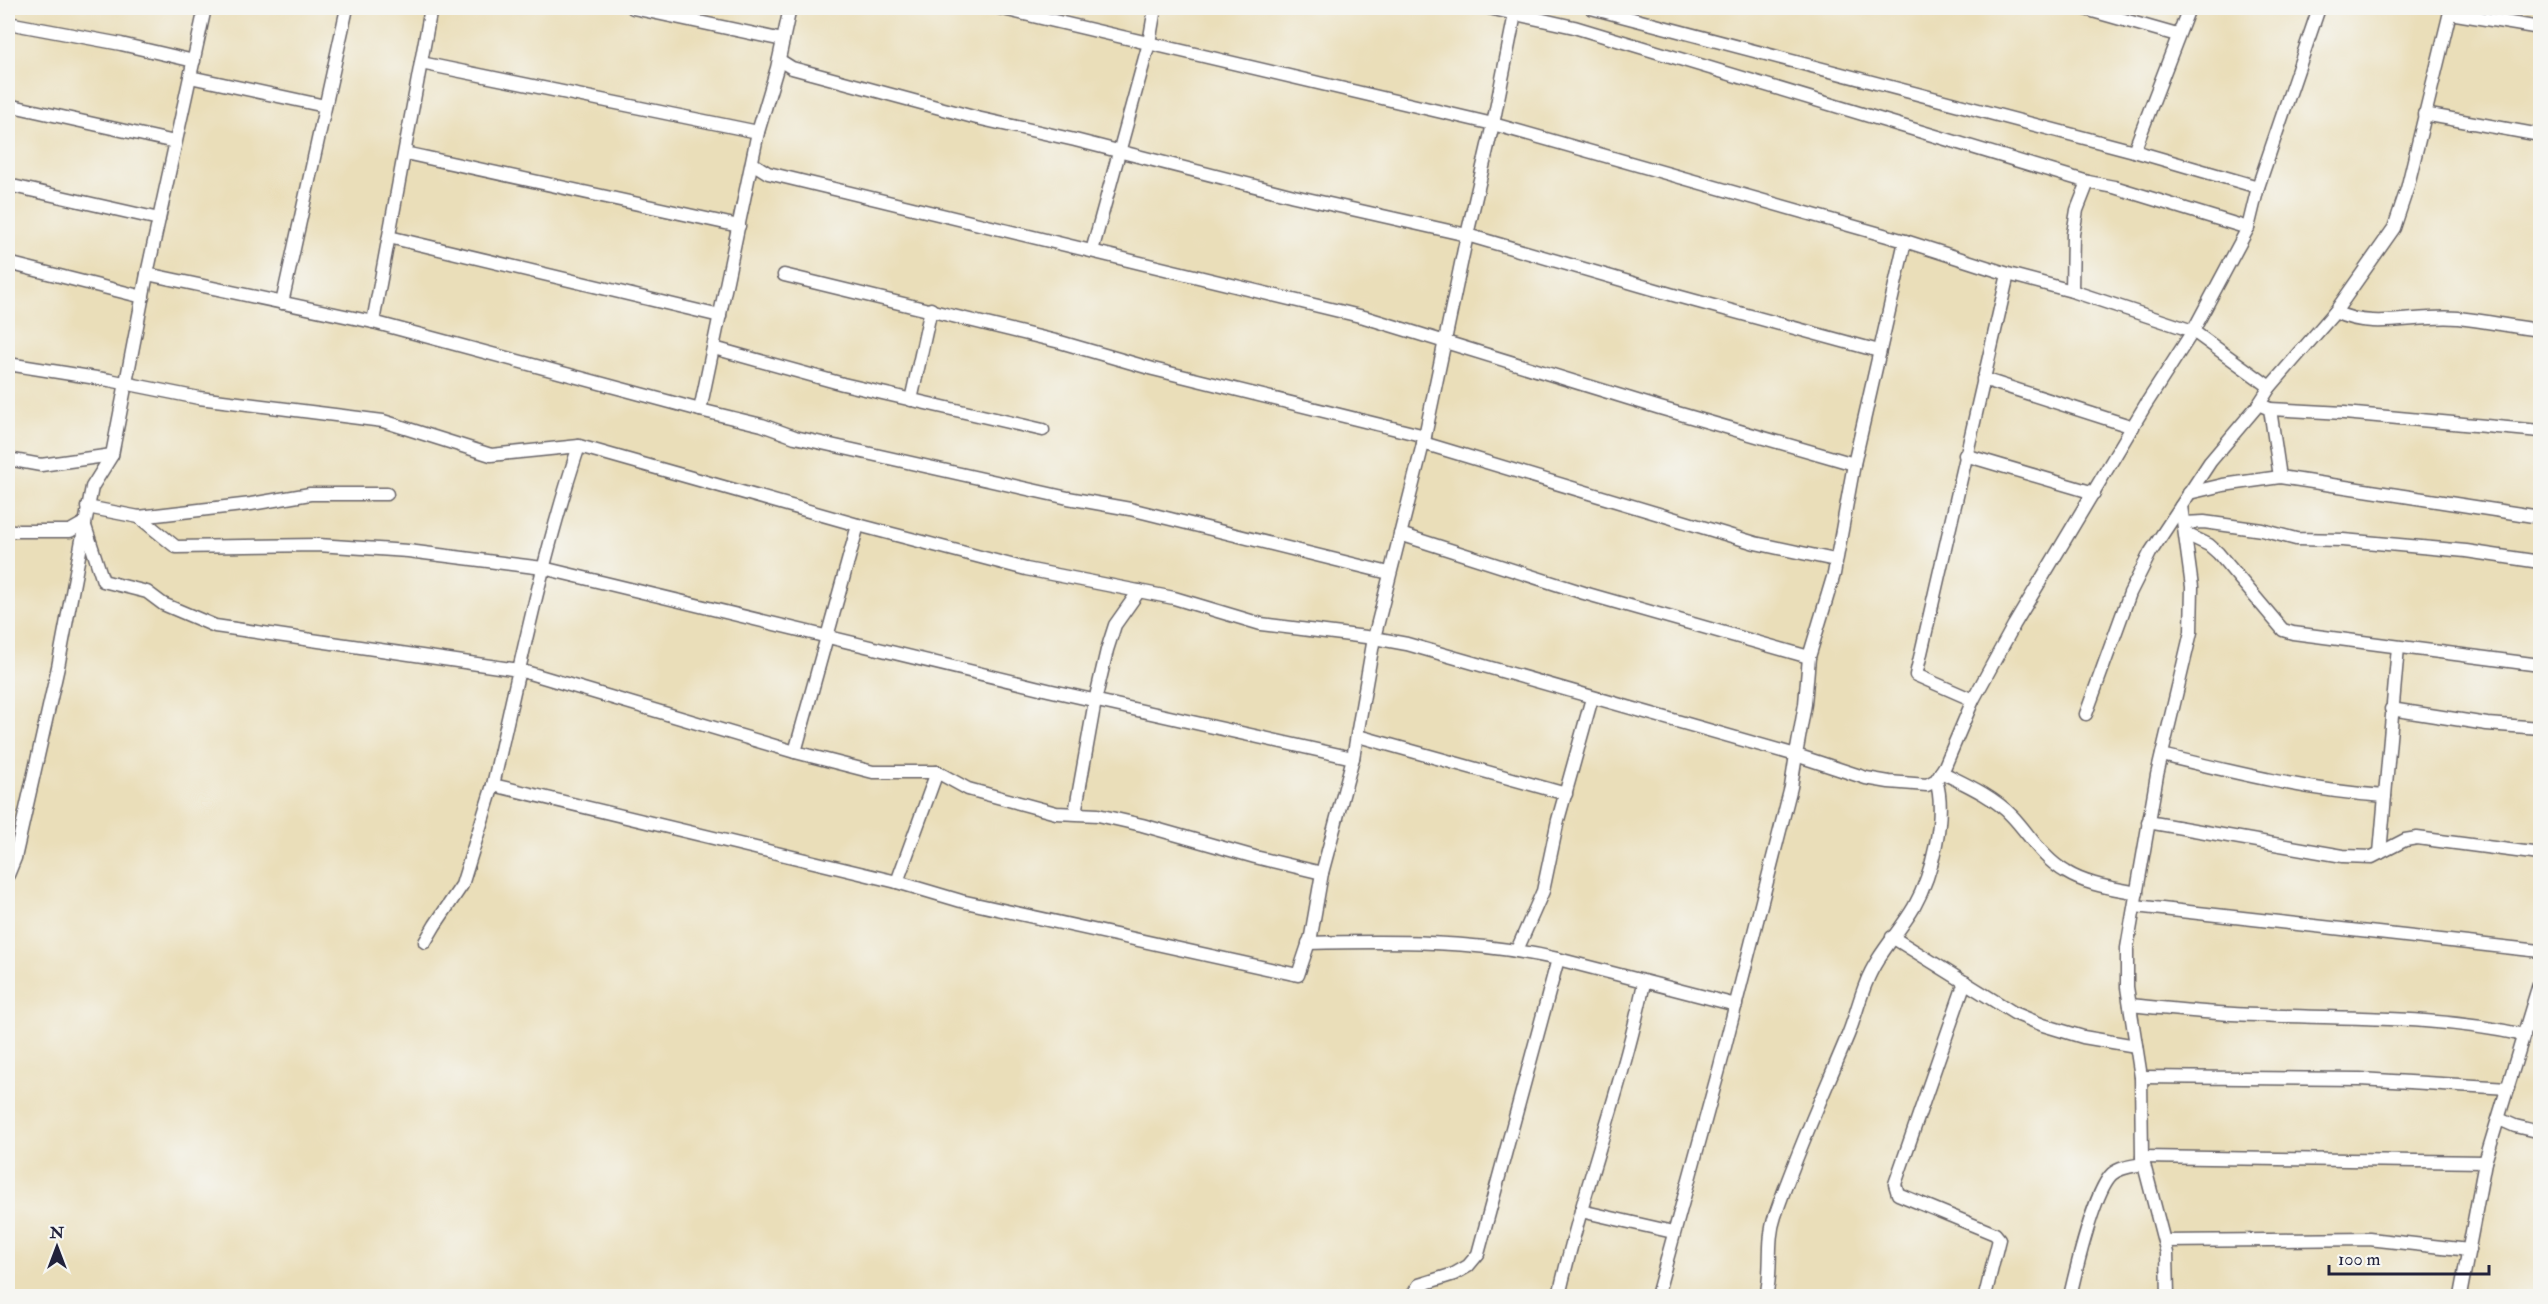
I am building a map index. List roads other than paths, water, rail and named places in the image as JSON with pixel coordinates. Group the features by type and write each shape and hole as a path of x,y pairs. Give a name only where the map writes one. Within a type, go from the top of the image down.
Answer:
{"street":[{"path":"8,874 15,858 56,678 87,507 92,487 112,455 147,274 205,8"},
{"path":"282,303 347,8"},
{"path":"373,322 431,8"},
{"path":"633,8 783,40"},
{"path":"700,410 758,132 779,60 790,8"},
{"path":"999,8 1493,124 1905,241 2008,274 2072,291 2193,331 2270,387"},
{"path":"1092,251 1149,43 1155,8"},
{"path":"1489,8 1574,27 2248,228"},
{"path":"1591,8 2134,151 2258,187"},
{"path":"2082,8 2177,35"},
{"path":"2134,151 2189,8"},
{"path":"8,364 126,383 199,398 383,420 491,455 579,446 858,525 1026,569 1174,598 1261,624 1407,644 1796,755 1866,778 1927,785 1939,776 1973,700 2014,625 2193,331 2248,228 2258,187 2319,8"},
{"path":"2280,477 2265,407 2270,387 2335,312 2398,220 2450,10 2541,28"},
{"path":"493,785 897,882 961,901 1298,975 1308,944 1322,873 1358,736 1374,638 1424,439 1515,14"},
{"path":"8,23 121,44 194,61"},
{"path":"779,60 792,68 977,118 1467,235 1677,296 1879,351"},
{"path":"421,63 758,132"},
{"path":"190,76 325,106"},
{"path":"8,105 175,142"},
{"path":"2424,114 2541,135"},
{"path":"405,153 739,226"},
{"path":"752,164 768,173 1330,308 1444,340 1660,408 1854,464"},
{"path":"2072,291 2073,234 2077,210 2088,182"},
{"path":"8,184 159,219"},
{"path":"389,237 720,316"},
{"path":"1657,1296 1736,1005 1791,788 1805,704 1809,657 1834,574 1854,464 1905,241"},
{"path":"8,263 143,297"},
{"path":"147,274 373,322 762,425 795,437 1068,498 1130,509 1389,573"},
{"path":"1973,700 1916,675 2008,274"},
{"path":"784,275 1060,342 1153,369 1424,439 1755,543 1835,560"},
{"path":"910,400 931,309"},
{"path":"2335,312 2366,322 2457,318 2541,330"},
{"path":"714,348 843,384 1043,430"},
{"path":"1983,380 2133,427"},
{"path":"2086,714 2130,593 2150,553 2210,462 2265,407 2541,431"},
{"path":"425,942 462,885 493,785 543,568 579,446"},
{"path":"8,459 41,465 112,455"},
{"path":"1965,455 2094,493"},
{"path":"2189,492 2223,484 2280,477 2541,517"},
{"path":"87,507 140,518 310,494 387,494"},
{"path":"2168,1296 2167,1253 2143,1161 2141,1077 2130,1005 2127,948 2148,822 2191,632 2193,606 2181,506"},
{"path":"140,518 176,547 318,544 408,551 543,568 1095,701 1353,758"},
{"path":"2185,529 2204,522 2262,530 2296,539 2343,540 2466,551 2541,562"},
{"path":"8,531 70,531 84,523"},
{"path":"84,523 104,581 147,592 163,604 215,626 519,670 795,752 873,772 937,772 968,789 1056,813 1098,815 1322,873"},
{"path":"795,752 858,525"},
{"path":"2185,529 2218,553 2283,630 2541,665"},
{"path":"1400,534 1584,593 1809,657"},
{"path":"1076,813 1095,701 1115,625 1139,591"},
{"path":"2380,853 2398,647"},
{"path":"1517,950 1543,891 1592,698"},
{"path":"2391,709 2487,724 2541,728"},
{"path":"1358,736 1566,794"},
{"path":"2162,755 2242,775 2317,790 2385,796"},
{"path":"897,882 937,772"},
{"path":"1939,776 1994,801 2012,815 2050,861 2067,873 2091,883 2137,893"},
{"path":"1766,1296 1772,1262 1770,1231 1797,1155 1849,1032 1867,982 1892,937 1913,909 1923,888 1941,822 1939,776"},
{"path":"2148,822 2343,856 2372,857 2405,840 2417,838 2541,854"},
{"path":"2135,906 2541,951"},
{"path":"1892,937 2014,1013 2043,1025 2083,1037 2136,1046"},
{"path":"1308,944 1379,941 1517,950 1736,1005"},
{"path":"1413,1296 1419,1285 1454,1274 1468,1266 1478,1254 1558,959"},
{"path":"2460,1296 2486,1162 2541,981"},
{"path":"1965,982 1895,1184 1898,1194 1995,1234 1999,1239 1985,1296"},
{"path":"1558,1296 1620,1082 1644,983"},
{"path":"2130,1005 2256,1015 2472,1025 2524,1035"},
{"path":"2141,1077 2360,1079 2508,1088"},
{"path":"2499,1119 2515,1126 2541,1132"},
{"path":"2070,1296 2090,1222 2111,1174 2143,1161 2486,1162"},
{"path":"1581,1211 1673,1232"},
{"path":"2164,1240 2361,1239 2469,1250"}]}
